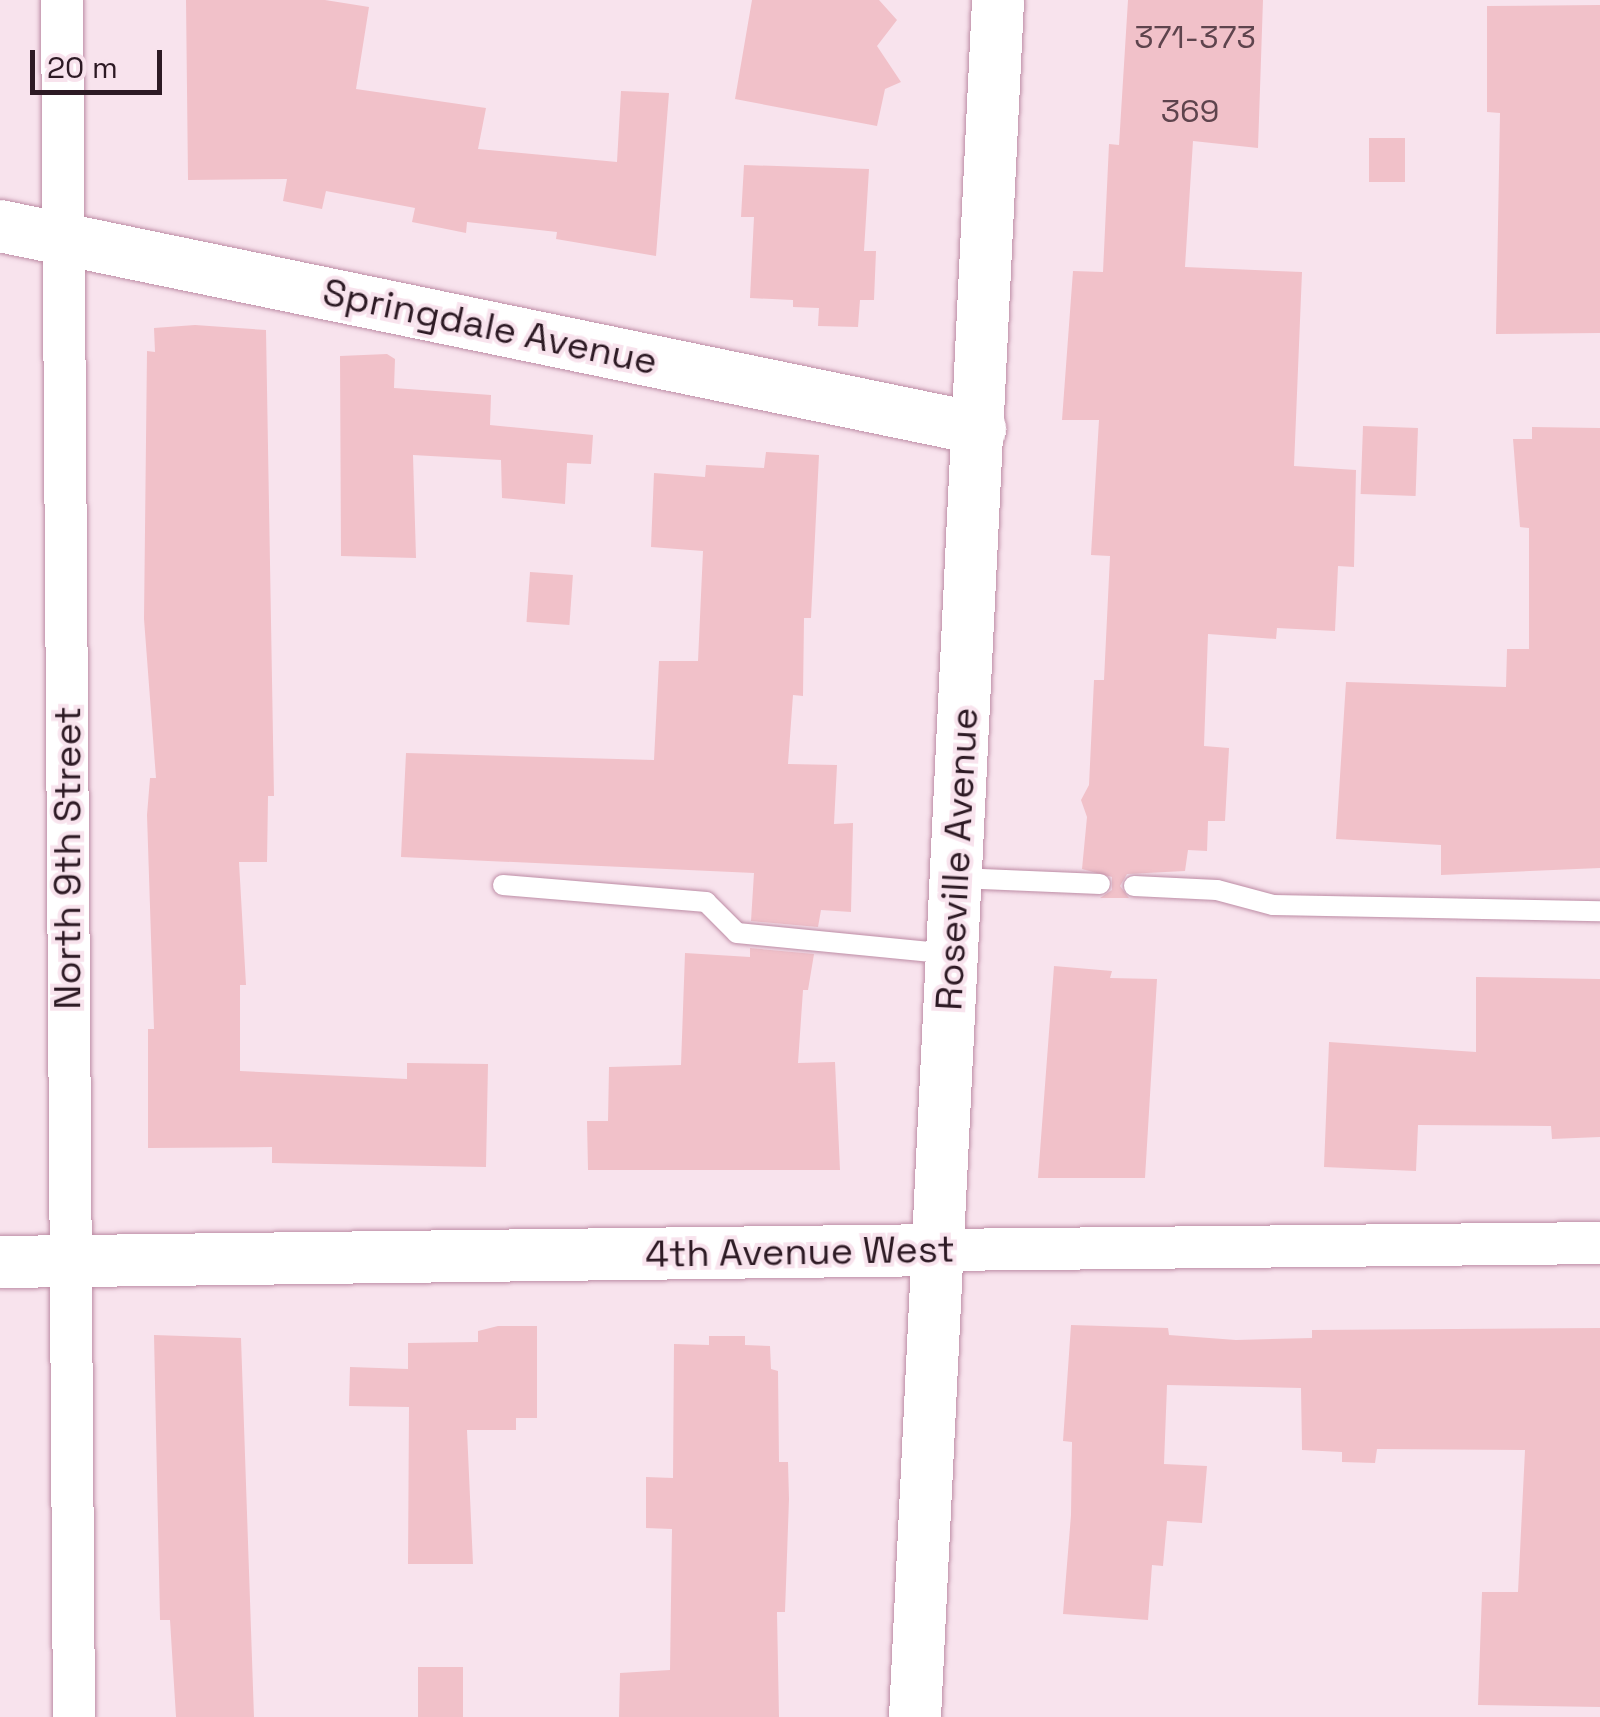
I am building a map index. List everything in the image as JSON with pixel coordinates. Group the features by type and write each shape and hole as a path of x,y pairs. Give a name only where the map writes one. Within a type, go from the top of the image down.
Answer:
{"street":[{"name":"North 9th Street","path":"62,0 74,1717"},
{"name":"Roseville Avenue","path":"915,1717 998,0"},
{"name":"Springdale Avenue","path":"0,226 980,429"},
{"name":"4th Avenue West","path":"0,1262 1600,1243"}],"lane":[{"path":"956,878 1100,884"},
{"path":"503,885 706,902 738,933 952,954"},
{"path":"1134,886 1217,890 1272,905 1593,911"}],"building":[{"path":"186,0 325,0 369,7 356,89 486,108 478,149 617,162 621,91 669,93 656,256 556,239 557,232 467,222 466,233 412,222 415,208 326,191 322,209 283,201 287,179 188,180"},
{"path":"752,0 879,0 897,20 877,46 901,82 885,89 877,126 735,99"},
{"path":"1128,0 1263,0 1258,148 1193,141 1185,267 1302,272 1294,466 1356,470 1354,567 1338,566 1335,631 1277,628 1276,639 1208,634 1204,746 1229,748 1225,821 1208,821 1207,851 1188,850 1185,871 1127,874 1120,886 1129,898 1100,898 1112,890 1112,877 1082,869 1087,817 1081,800 1089,785 1094,680 1104,680 1110,556 1091,555 1099,420 1062,420 1073,271 1103,272 1109,144 1119,145"},
{"path":"1600,5 1600,333 1496,334 1500,113 1487,112 1487,6"},
{"path":"1369,138 1405,138 1405,182 1369,182"},
{"path":"744,165 869,169 864,251 876,251 874,300 860,300 858,327 818,326 819,308 793,307 793,300 750,298 754,217 741,217"},
{"path":"195,325 266,330 274,796 268,796 267,862 239,862 246,985 240,985 240,1071 407,1079 407,1063 488,1064 486,1167 272,1163 272,1147 148,1148 148,1029 154,1029 147,815 150,778 156,778 144,619 147,351 155,352 154,328"},
{"path":"387,354 395,359 394,388 491,395 490,425 593,435 591,464 567,463 565,504 502,498 501,460 413,455 416,558 341,556 340,356"},
{"path":"1363,426 1418,428 1416,496 1361,494"},
{"path":"1532,427 1600,428 1600,868 1441,875 1441,845 1336,839 1346,682 1506,687 1507,649 1529,649 1529,528 1520,527 1513,439 1532,439"},
{"path":"766,452 819,455 811,618 804,618 803,696 793,695 788,764 837,765 834,824 853,823 851,912 821,910 818,927 751,921 754,873 401,857 406,753 654,760 659,661 698,661 703,551 651,547 654,473 705,477 706,465 764,468"},
{"path":"530,572 573,575 569,625 527,622"},
{"path":"750,948 814,954 808,990 803,990 798,1063 835,1062 840,1170 588,1170 587,1121 608,1121 609,1067 681,1065 685,953 750,957"},
{"path":"1054,966 1112,971 1110,978 1157,979 1145,1178 1038,1178"},
{"path":"1476,977 1600,979 1600,1137 1552,1139 1551,1126 1418,1125 1416,1171 1324,1167 1329,1042 1476,1052"},
{"path":"1071,1325 1168,1328 1169,1335 1236,1340 1312,1338 1312,1330 1600,1328 1600,1707 1478,1705 1482,1592 1518,1592 1525,1450 1377,1449 1375,1463 1342,1462 1342,1452 1302,1450 1301,1388 1167,1385 1164,1464 1207,1466 1202,1523 1167,1521 1163,1566 1152,1565 1148,1620 1063,1614 1071,1515 1072,1442 1063,1441"},
{"path":"498,1326 537,1326 537,1418 516,1418 516,1430 467,1430 473,1564 408,1564 409,1407 349,1406 350,1367 408,1369 408,1343 478,1342 478,1331"},
{"path":"154,1335 241,1338 254,1717 176,1717 170,1620 160,1620"},
{"path":"709,1336 745,1336 745,1345 770,1346 771,1369 778,1371 779,1462 788,1462 789,1499 785,1612 777,1612 779,1717 619,1717 620,1673 670,1670 672,1529 646,1528 646,1477 673,1478 674,1344 709,1345"},
{"path":"418,1667 463,1667 463,1717 418,1717"}]}
